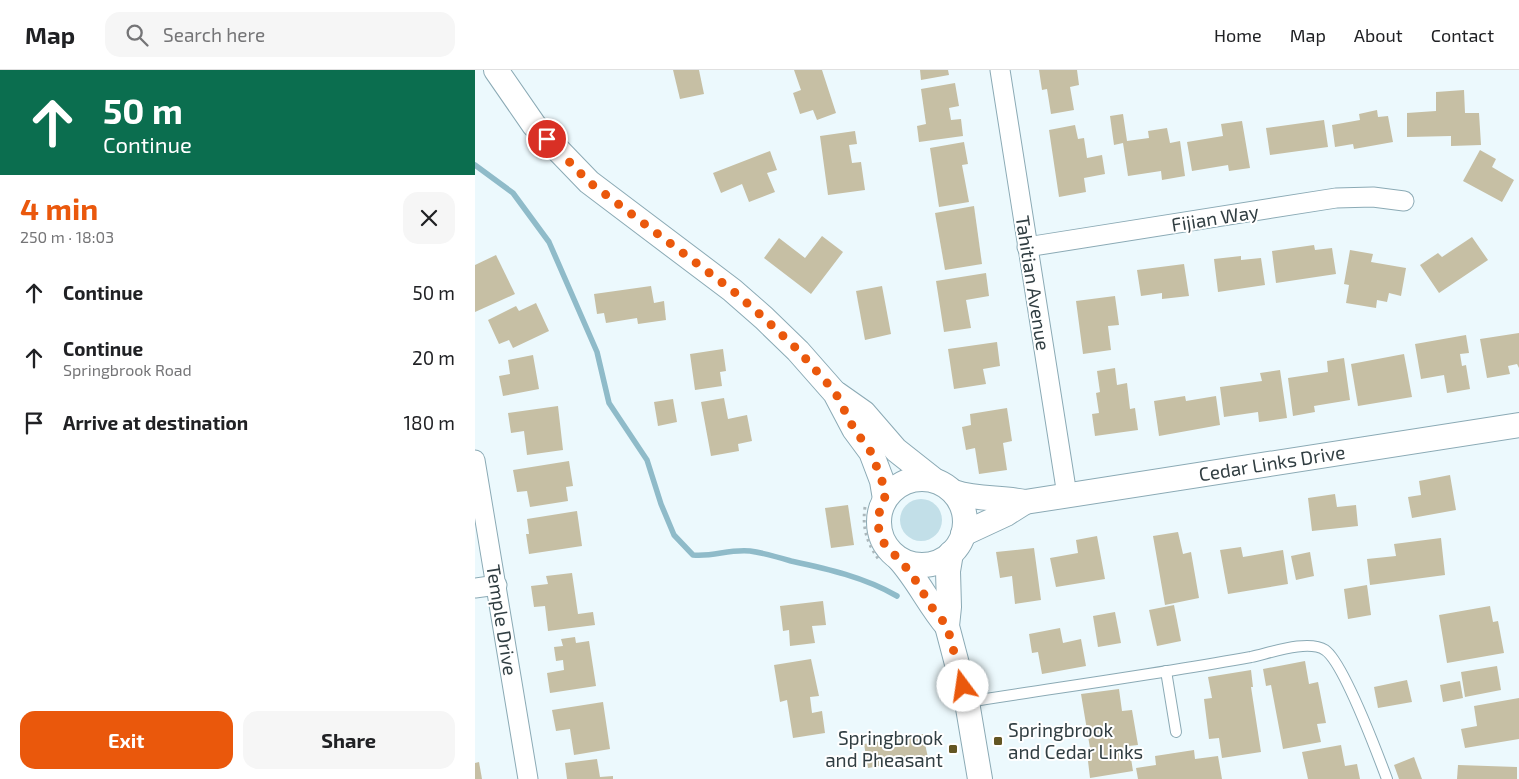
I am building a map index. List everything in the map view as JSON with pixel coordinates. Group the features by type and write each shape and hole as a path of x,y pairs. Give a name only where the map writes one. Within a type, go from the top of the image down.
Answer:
{"street":[{"path":"496,70 534,125 589,182 732,290 798,350 835,392 864,412 896,450 944,486 960,501 965,523 948,571 949,607 947,626 967,702 980,779"},
{"name":"Tahitian Avenue","path":"1000,70 1067,495"},
{"name":"Fijian Way","path":"1027,247 1336,198 1373,197 1404,201"},
{"path":"835,392 854,429 875,461 882,481 875,502 879,515 879,532 892,562 920,585 933,609 947,626"},
{"name":"Cedar Links Drive","path":"944,486 975,498 1006,498 1025,502 1519,425"},
{"name":"Temple Drive","path":"475,460 528,779"},
{"path":"875,502 901,483 923,478 944,486"},
{"name":"Cedar Links Drive","path":"957,544 1025,502"},
{"path":"892,562 920,565 942,560 957,544"},
{"path":"475,588 497,585"}],"lane":[{"path":"967,702 1166,671 1303,646 1314,646 1326,650 1343,674 1368,729 1387,779"},
{"path":"1166,671 1176,732"}],"path":[{"path":"875,502 864,525 866,536 872,549 892,562"}],"shaded area":[{"path":"925,499 933,502 939,508 942,520 939,532 933,538 917,541 909,538 903,532 900,516 903,508 909,502"}],"building":[{"path":"673,70 699,70 704,94 680,99"},
{"path":"794,70 822,70 836,113 817,120 813,110 800,114 793,93 801,90"},
{"path":"920,70 948,70 949,75 921,80"},
{"path":"1039,70 1077,70 1079,85 1070,87 1074,110 1051,114 1047,89 1042,90"},
{"path":"955,83 959,106 949,108 951,120 961,119 963,136 919,142 917,126 926,124 921,89"},
{"path":"1464,90 1465,113 1479,113 1481,145 1451,146 1451,136 1407,137 1407,113 1436,111 1436,92"},
{"path":"1377,110 1378,117 1388,116 1393,142 1354,149 1353,144 1335,147 1332,125 1360,120 1359,114"},
{"path":"1123,114 1127,141 1149,138 1148,131 1167,128 1170,143 1180,141 1185,176 1162,180 1161,171 1128,176 1123,143 1114,145 1110,116"},
{"path":"1324,120 1328,147 1270,155 1266,128"},
{"path":"1242,121 1250,168 1229,171 1228,165 1192,171 1187,142 1223,136 1221,124"},
{"path":"1075,125 1078,139 1084,138 1087,158 1102,155 1105,174 1084,178 1086,192 1059,197 1049,130"},
{"path":"855,131 857,144 849,145 852,163 861,162 865,190 828,195 820,136"},
{"path":"964,142 968,164 962,165 969,202 939,207 930,148"},
{"path":"1480,150 1496,159 1492,167 1514,180 1502,202 1463,181"},
{"path":"770,151 777,170 767,173 775,192 749,202 742,184 721,193 713,173"},
{"path":"974,206 982,264 945,270 935,213"},
{"path":"822,236 843,252 811,294 764,258 779,238 805,258"},
{"path":"1472,237 1488,260 1439,293 1420,265 1438,253 1442,257"},
{"path":"1314,245 1315,250 1332,248 1336,274 1276,283 1272,251"},
{"path":"1350,250 1373,254 1371,262 1406,268 1401,296 1389,293 1387,302 1377,300 1376,308 1346,303 1349,285 1344,284"},
{"path":"496,255 515,294 475,312 475,265"},
{"path":"1241,256 1241,260 1261,258 1265,285 1218,292 1214,259"},
{"path":"1184,264 1189,296 1162,299 1162,293 1141,296 1137,270"},
{"path":"986,273 989,296 966,300 971,328 944,332 936,281"},
{"path":"651,286 654,303 664,301 666,320 638,324 637,318 606,323 604,313 597,314 594,294"},
{"path":"882,286 891,334 865,340 856,291"},
{"path":"1115,296 1119,325 1108,326 1111,350 1083,354 1076,301"},
{"path":"536,303 549,331 513,348 509,340 499,344 488,320 516,306 519,311"},
{"path":"1519,333 1519,368 1517,364 1508,366 1510,374 1487,378 1480,339"},
{"path":"1466,335 1469,353 1460,354 1462,366 1466,365 1470,389 1447,393 1444,375 1421,379 1415,344"},
{"path":"997,342 1000,366 983,369 986,384 954,389 948,349"},
{"path":"723,349 726,371 720,372 722,386 695,390 690,354"},
{"path":"1404,354 1412,397 1358,406 1351,364"},
{"path":"533,355 539,389 503,396 499,376 510,374 508,360"},
{"path":"1344,358 1350,400 1314,406 1315,412 1293,416 1288,378 1328,372 1327,361"},
{"path":"1115,368 1117,385 1127,383 1130,409 1135,408 1138,430 1095,436 1092,414 1099,413 1096,393 1100,392 1097,371"},
{"path":"1280,370 1287,418 1259,422 1258,412 1224,417 1220,387 1262,381 1260,373"},
{"path":"1185,396 1186,401 1216,396 1220,425 1159,436 1154,401"},
{"path":"724,398 728,419 747,415 752,441 738,444 739,451 711,456 701,402"},
{"path":"673,399 677,422 658,426 654,402"},
{"path":"558,406 563,450 527,455 524,431 511,433 508,413"},
{"path":"1007,408 1012,441 1003,443 1007,470 979,474 975,448 966,450 962,427 971,425 970,414"},
{"path":"569,461 573,486 566,487 568,501 530,507 527,491 517,492 513,470"},
{"path":"1450,475 1456,510 1412,518 1408,497 1421,495 1419,481"},
{"path":"1335,494 1337,507 1356,505 1358,526 1312,531 1308,498"},
{"path":"848,505 854,545 831,548 825,508"},
{"path":"577,511 582,546 529,554 526,534 529,534 527,519"},
{"path":"1178,532 1183,554 1191,552 1199,598 1165,605 1153,536"},
{"path":"1097,536 1105,579 1056,587 1050,558 1078,553 1076,540"},
{"path":"1441,538 1445,575 1370,585 1367,559 1396,556 1394,544"},
{"path":"1241,547 1243,557 1283,550 1288,584 1228,594 1220,550"},
{"path":"1034,548 1041,600 1015,604 1012,576 1000,578 996,552"},
{"path":"1310,552 1314,576 1296,580 1291,556"},
{"path":"572,573 578,614 593,612 595,625 548,631 545,606 534,607 531,586 548,584 546,576"},
{"path":"1367,585 1371,615 1348,619 1344,589"},
{"path":"823,601 826,625 812,626 815,643 790,646 789,630 783,631 780,606"},
{"path":"1174,605 1181,641 1157,646 1149,610"},
{"path":"1490,606 1493,622 1498,621 1504,653 1447,663 1439,615"},
{"path":"1115,612 1121,643 1098,647 1093,616"},
{"path":"1060,628 1063,643 1081,639 1086,666 1042,674 1038,652 1032,653 1029,634"},
{"path":"575,637 576,643 589,641 596,686 550,693 547,673 564,670 563,660 556,661 554,647 563,646 561,639"},
{"path":"811,659 819,696 810,697 812,713 822,711 825,733 793,738 787,700 780,702 774,665"},
{"path":"1305,661 1309,684 1318,682 1326,723 1317,724 1321,742 1283,749 1271,685 1266,686 1263,669"},
{"path":"1497,666 1501,690 1465,697 1461,672"},
{"path":"1251,670 1253,687 1251,687 1261,752 1222,758 1219,738 1209,739 1204,699 1212,698 1208,677"},
{"path":"1407,680 1412,702 1378,708 1374,687"},
{"path":"1460,681 1463,698 1443,702 1440,685"},
{"path":"1119,689 1122,711 1132,710 1138,745 1129,746 1133,771 1090,778 1088,761 1092,760 1081,694"},
{"path":"1519,698 1519,739 1465,748 1461,729 1477,726 1474,706"},
{"path":"603,702 610,749 574,755 570,729 556,731 552,710"},
{"path":"923,734 928,758 868,768 864,744"},
{"path":"1341,745 1345,766 1357,764 1360,779 1308,779 1302,752"},
{"path":"1194,750 1195,759 1218,756 1222,779 1138,779 1136,768 1156,765 1155,756"},
{"path":"1414,757 1422,779 1399,779 1394,765"},
{"path":"597,759 600,777 613,776 613,779 567,779 565,763"},
{"path":"479,762 482,779 475,779 475,763"},
{"path":"1458,765 1517,767 1517,779 1457,779"}],"waterway":[{"path":"475,165 513,193 549,242 597,352 609,403 647,460 661,504 674,535 693,555 742,551 760,553 845,574 897,596"}],"place":[{"name":"Springbrook and Cedar Links","path":"998,741"},
{"name":"Springbrook and Pheasant","path":"953,749"}],"route":[{"path":"547,139 589,182 732,290 764,318 798,350 835,392 854,429 871,452 882,481 885,499 880,509 878,520 879,532 883,542 911,573 933,609 947,626 963,686"}]}
